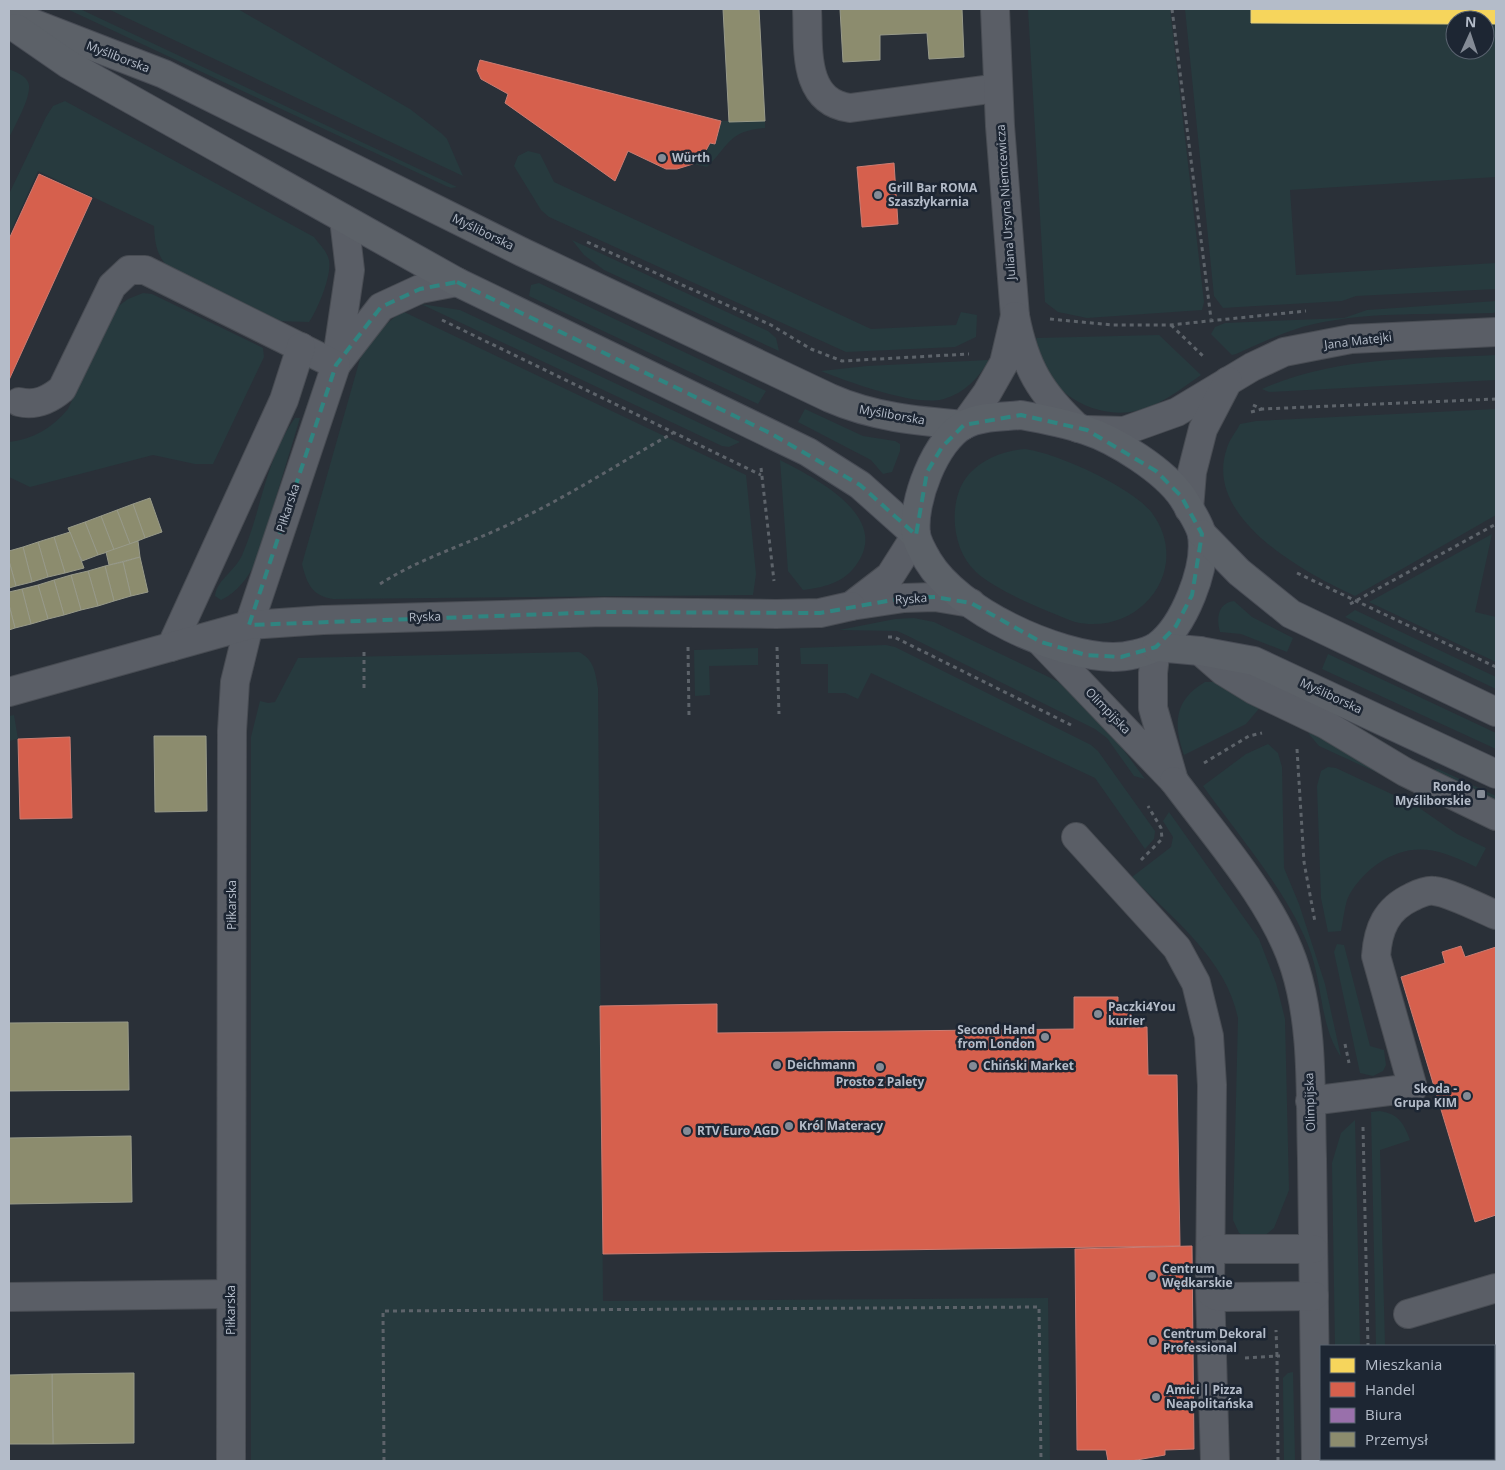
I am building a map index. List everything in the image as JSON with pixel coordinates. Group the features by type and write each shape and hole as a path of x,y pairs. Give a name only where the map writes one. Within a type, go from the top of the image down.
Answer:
{"main road":[{"name":"Myśliborska","path":"9,14 164,74 514,248 857,410 883,416 964,425"},
{"path":"9,24 68,64 457,282 808,452 860,485 916,535 928,561 945,583 999,621 1041,642 1086,655 1109,657 1121,656 1156,647 1176,626 1192,595 1198,577 1202,534"},
{"path":"916,535 918,505 927,472 942,447 964,425 987,419 1021,415 1082,429 1122,448 1156,471 1182,496 1202,534 1267,596 1291,614 1496,712"},
{"name":"Myśliborska","path":"1156,647 1200,651 1254,661 1496,774"}],"street":[{"path":"807,9 813,81 820,93 835,104 850,108 998,88"},
{"name":"Juliana Ursyna Niemcewicza","path":"995,9 998,88 1015,316 1020,342 1036,381 1058,409 1082,429"},
{"name":"Piłkarska","path":"231,1461 232,731 235,682 249,625 336,365 350,270 344,219"},
{"path":"19,402 40,402 50,399 62,389 112,286 129,270 145,270 336,365"},
{"name":"Piłkarska","path":"336,365 381,308 420,289 457,282"},
{"name":"Juliana Ursyna Niemcewicza","path":"964,425 987,393 1004,363 1015,316"},
{"name":"Jana Matejki","path":"1082,429 1124,431 1177,412 1228,381 1284,352 1351,339 1496,332"},
{"path":"171,648 284,400 301,347"},
{"path":"1189,509 1192,472 1203,429 1228,381"},
{"name":"Ryska","path":"851,606 890,576 916,535"},
{"name":"Ryska","path":"9,692 249,625 323,620 604,612 820,613 851,606 935,597 971,603"},
{"name":"Olimpijska","path":"1041,642 1174,781 1254,888 1286,945 1302,995 1307,1029 1316,1461"},
{"name":"Olimpijska","path":"1156,647 1152,674 1153,708 1174,781"},
{"path":"1200,651 1223,671 1254,690 1325,724 1405,772 1496,816"},
{"path":"1076,837 1177,948 1196,984 1209,1036 1212,1085 1211,1293 1215,1461"},
{"path":"1310,1101 1413,1088 1376,956 1377,936 1385,916 1402,901 1434,890 1496,915"},
{"path":"1211,1249 1313,1249"},
{"path":"1408,1314 1496,1288"},
{"path":"1211,1293 1216,1296 1227,1297 1314,1296"},
{"path":"9,1297 230,1294"}],"path":[{"path":"1015,316 1112,325 1170,325 1211,319 1172,9"},
{"path":"1170,325 1252,405 1262,409"},
{"path":"812,348 842,361 972,354"},
{"path":"1246,414 1262,409 1496,399"},
{"path":"372,589 404,568 476,540 517,521 674,432"},
{"path":"761,475 776,614 779,714"},
{"path":"1322,630 1332,609 1356,602 1496,524"},
{"path":"1291,570 1496,667"},
{"path":"884,637 894,637 1076,727"},
{"path":"688,642 689,715"},
{"path":"1117,881 1162,839 1161,828 1145,802 1174,781 1249,736 1267,732"},
{"path":"1213,1361 1277,1356 1275,1296"},
{"path":"384,1461 383,1312 1039,1307 1040,1461"}],"highlighted area":[{"path":"457,282 770,433 860,485 916,535 927,472 942,447 964,425 1021,415 1087,430 1156,471 1181,496 1202,534 1192,595 1176,626 1156,647 1121,657 1086,655 1041,642 971,603 935,597 904,598 820,613 604,612 249,625 336,365 381,307 420,289"}],"green space":[{"path":"67,9 80,9 457,187 451,188 446,186"},
{"path":"108,9 238,9 410,109 447,139 463,176"},
{"path":"1028,9 1170,9 1204,302 1202,310 1087,318 1058,312 1045,302"},
{"path":"1185,9 1251,9 1251,23 1445,24 1445,60 1495,60 1496,24 1496,177 1290,190 1296,275 1496,263 1496,289 1356,296 1342,301 1223,308 1214,296"},
{"path":"9,69 25,77 29,87 26,102 9,138"},
{"path":"65,101 314,237 327,254 329,266 324,292 309,322 276,321 167,266 160,257 157,248 154,226 38,171 9,235 9,194 46,117 53,106"},
{"path":"721,121 765,121 765,128 744,132 736,136 707,167 693,164 702,158 710,143 715,144"},
{"path":"528,151 540,154 554,182 871,329 956,325 961,312 977,315 976,337 955,347 846,352 549,217 541,210 514,166 518,156"},
{"path":"572,240 768,331 776,338 779,351 604,270 584,255"},
{"path":"539,283 766,391 758,404 529,296 531,285"},
{"path":"143,293 152,294 263,348 264,357 213,464 195,464 153,455 30,487 9,477 9,442 27,438 42,431 56,422 68,409 116,308 128,299"},
{"path":"1496,301 1496,312 1493,313 1381,315 1314,324 1284,333 1232,355 1211,334 1215,327 1225,323 1344,318 1367,310"},
{"path":"421,304 460,310 740,442 729,447 722,446"},
{"path":"402,311 746,475 756,574 753,595 333,599 315,592 308,583 302,564 360,359 378,332"},
{"path":"1159,335 1201,375 1171,396 1152,406 1137,411 1121,413 1089,407 1075,400 1062,390 1042,364 1036,338"},
{"path":"1496,355 1496,380 1269,392 1262,389 1290,378 1348,365 1377,361"},
{"path":"989,360 976,379 964,389 944,399 932,401 900,397 821,371 867,366"},
{"path":"805,409 863,436 895,441 900,444 900,451 892,472 883,474 871,460 798,422"},
{"path":"1496,409 1496,515 1355,596 1310,573 1286,558 1263,540 1243,520 1229,497 1223,474 1228,445 1240,424 1256,421"},
{"path":"295,418 300,418 257,560 242,583 221,600 215,596 216,590 243,553 277,450"},
{"path":"1024,449 1055,457 1093,473 1129,493 1143,503 1152,513 1163,534 1166,556 1163,576 1153,594 1139,609 1120,619 1099,624 1075,622 997,587 976,572 968,562 961,551 955,524 957,497 962,484 975,468 988,460 1002,454"},
{"path":"780,460 826,486 854,512 863,526 865,542 860,559 849,573 836,582 803,590 788,571"},
{"path":"1492,534 1475,612 1496,617 1496,662 1369,602"},
{"path":"1234,601 1252,617 1293,638 1287,652 1241,634 1220,632 1218,617 1221,608"},
{"path":"1355,610 1496,677 1496,689 1345,617"},
{"path":"914,618 934,622 1057,681 1094,710 1145,779 1134,776 1107,738 1095,729 906,635 897,631 839,630 895,619"},
{"path":"886,645 895,647 1091,745 1098,751 1155,831 1154,839 1145,849 1095,778 871,673 858,699 845,693 828,693 828,664 801,664 800,648"},
{"path":"758,648 758,665 709,666 710,695 695,696 694,650"},
{"path":"579,652 591,662 595,671 598,688 603,1301 1048,1298 1050,1461 251,1461 251,737 260,701 275,702 298,658"},
{"path":"1328,654 1496,733 1496,749 1322,669"},
{"path":"1205,682 1213,682 1262,705 1246,724 1184,755 1178,733 1179,714 1187,697"},
{"path":"14,715 18,739 9,741 9,716"},
{"path":"1309,727 1391,779 1319,746 1309,734"},
{"path":"1268,744 1278,753 1282,767 1284,868 1299,904 1325,984 1341,1057 1329,1031 1313,959 1299,924 1274,883 1203,786 1246,754"},
{"path":"1328,767 1336,768 1415,805 1457,834 1486,848 1476,867 1450,856 1426,850 1402,852 1389,857 1368,872 1352,890 1347,900 1341,931 1328,932 1321,898 1317,786 1321,771"},
{"path":"1438,769 1496,796 1496,806 1432,774 1433,770"},
{"path":"1169,812 1259,939 1276,983 1285,1019 1289,1190 1274,1228 1263,1237 1251,1239 1239,1233 1233,1220 1238,1018 1232,997 1210,958 1196,941 1132,877 1171,847 1173,837 1163,821"},
{"path":"1337,944 1344,945 1370,1046 1384,1050 1386,1065 1383,1071 1373,1076 1360,1073 1334,952"},
{"path":"1371,1112 1386,1112 1396,1117 1410,1140 1380,1150 1385,1345 1376,1345"},
{"path":"1355,1120 1360,1345 1335,1345 1332,1163 1341,1133"},
{"path":"1293,1372 1295,1461 1284,1461 1283,1378 1288,1373"},
{"path":"1452,1460 1454,1461 1378,1461"}],"building: Mieszkania":[{"path":"1251,9 1496,9 1496,24 1495,10 1445,10 1445,24 1251,23"}],"building: Handel":[{"path":"480,60 721,121 715,144 710,143 702,158 693,164 677,169 666,169 628,151 615,181 505,103 508,94 481,79 477,70"},
{"name":"Grill Bar ROMA Szaszłykarnia","path":"894,163 898,224 862,227 857,167"},
{"path":"39,174 92,198 9,380 9,239"},
{"path":"70,737 72,818 20,819 18,739"},
{"name":"Skoda - Grupa KIM","path":"1461,946 1465,957 1496,947 1496,1215 1475,1222 1401,977 1445,963 1442,952"},
{"path":"1074,997 1118,997 1118,1007 1132,1007 1132,1028 1147,1027 1148,1075 1177,1075 1180,1246 603,1254 600,1006 717,1004 717,1033 1074,1029"},
{"path":"1192,1246 1194,1449 1165,1450 1165,1455 1131,1461 1108,1461 1106,1450 1077,1450 1075,1249"}],"building: Biura":[{"path":"1495,1397 1496,1397 1495,1439"}],"building: Przemysł":[{"path":"723,9 759,9 765,121 729,122"},
{"path":"840,9 962,9 964,57 929,59 927,33 880,35 880,60 843,62"},
{"path":"150,498 162,532 145,538 133,504"},
{"path":"133,504 145,538 130,544 117,510"},
{"path":"117,510 130,544 114,550 101,516"},
{"path":"101,516 114,550 98,555 85,522"},
{"path":"85,522 98,555 82,561 68,528"},
{"path":"70,532 84,568 65,573 54,537"},
{"path":"54,537 65,573 48,577 38,542"},
{"path":"138,541 140,557 109,565 106,552"},
{"path":"38,542 48,577 32,582 23,547"},
{"path":"23,547 32,582 16,586 9,561 9,551"},
{"path":"140,557 148,592 131,596 123,562"},
{"path":"9,561 16,586 9,588"},
{"path":"123,562 131,596 114,601 105,566"},
{"path":"105,566 114,601 98,606 88,571"},
{"path":"88,571 98,606 81,610 71,575"},
{"path":"71,575 81,610 64,615 54,580"},
{"path":"54,580 64,615 48,619 38,585"},
{"path":"38,585 48,619 31,624 22,589"},
{"path":"22,589 31,624 15,628 9,605 9,592"},
{"path":"9,605 15,628 9,630"},
{"path":"154,736 206,736 207,811 155,812"},
{"path":"128,1022 129,1090 9,1091 9,1023"},
{"path":"131,1136 132,1202 9,1204 9,1138"},
{"path":"134,1373 134,1443 53,1444 52,1374"},
{"path":"52,1374 53,1444 9,1444 9,1375"}],"place":[{"name":"Würth","path":"662,158"},
{"name":"Grill Bar ROMA Szaszłykarnia","path":"878,195"},
{"name":"Rondo Myśliborskie","path":"1481,794"},
{"name":"Paczki4You kurier","path":"1098,1014"},
{"name":"Second Hand from London","path":"1045,1037"},
{"name":"Deichmann","path":"777,1065"},
{"name":"Chiński Market","path":"973,1066"},
{"name":"Prosto z Palety","path":"880,1067"},
{"name":"Skoda - Grupa KIM","path":"1467,1096"},
{"name":"Król Materacy","path":"789,1126"},
{"name":"RTV Euro AGD","path":"687,1131"},
{"name":"Centrum Wędkarskie","path":"1152,1276"},
{"name":"Centrum Dekoral Professional","path":"1153,1341"},
{"name":"Amici | Pizza Neapolitańska","path":"1156,1397"}]}
